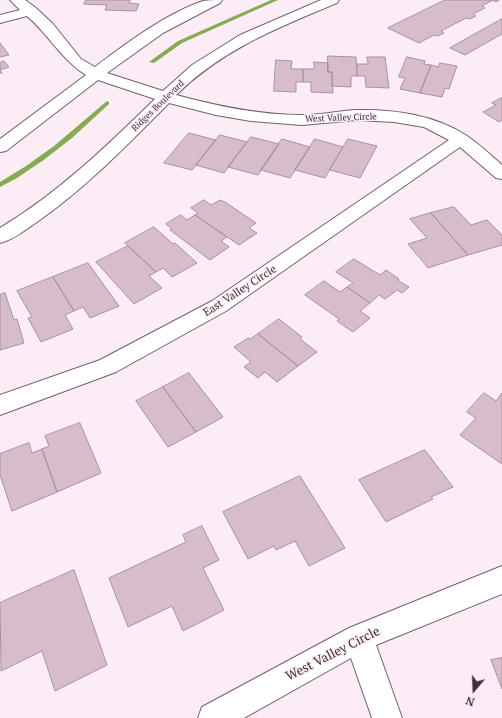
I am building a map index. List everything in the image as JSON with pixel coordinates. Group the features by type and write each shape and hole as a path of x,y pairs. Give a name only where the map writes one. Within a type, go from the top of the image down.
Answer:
{"street":[{"name":"West Valley Circle","path":"17,0 48,27 76,62 95,74 166,97 216,110 251,116 302,120 357,115 394,117 428,123 460,139 502,174"},
{"path":"0,147 48,112 95,74 146,38 212,0"},
{"name":"Ridges Boulevard","path":"0,237 53,201 88,173 198,68 222,52 261,31 332,0"},
{"path":"0,19 31,11"},
{"name":"East Valley Circle","path":"0,405 108,366 219,306 460,139"},
{"name":"West Valley Circle","path":"213,718 359,638 502,580"},
{"path":"359,638 386,718"}],"building":[{"path":"86,0 130,0 129,3 139,4 136,11 105,10 107,5 84,4"},
{"path":"445,0 493,0 482,6 485,8 473,14 476,16 470,19 466,18 441,31 444,33 438,36 434,35 419,43 388,28"},
{"path":"502,19 502,34 465,55 450,48"},
{"path":"0,43 9,55 0,57"},
{"path":"328,56 356,57 357,76 351,76 351,87 332,86 332,72 328,72"},
{"path":"367,57 385,57 389,88 366,87 365,76 357,76 357,64 368,64"},
{"path":"407,57 425,61 424,64 431,65 420,93 400,89 405,78 399,77"},
{"path":"276,60 292,61 291,69 303,69 303,82 296,82 296,92 274,91"},
{"path":"4,61 9,67 0,70 0,63"},
{"path":"314,62 328,63 328,72 332,72 333,93 311,92 311,82 303,82 303,69 314,69"},
{"path":"440,63 457,66 449,89 445,88 442,97 420,93 431,65 438,67"},
{"path":"502,98 502,120 499,122 483,112 496,105 492,103"},
{"path":"189,133 216,140 192,170 164,163"},
{"path":"220,135 247,142 224,173 196,165"},
{"path":"251,137 279,144 258,175 228,167"},
{"path":"282,139 310,147 290,178 261,170"},
{"path":"315,139 343,147 325,178 295,170"},
{"path":"348,139 377,146 360,178 330,170"},
{"path":"204,200 211,205 220,200 225,202 256,223 249,228 257,233 239,245 195,215 198,213 191,208"},
{"path":"454,207 471,225 487,220 502,235 502,245 468,255 431,213"},
{"path":"431,213 468,255 428,268 408,244 427,238 410,219"},
{"path":"181,215 187,220 195,215 227,237 221,241 229,247 210,260 170,230 172,229 166,224"},
{"path":"154,227 173,244 175,243 197,263 172,277 163,268 156,272 125,243"},
{"path":"128,246 156,272 149,276 162,288 134,304 96,262"},
{"path":"354,259 380,275 386,270 399,279 397,280 409,287 402,293 397,290 385,299 379,295 370,303 347,287 353,283 336,272"},
{"path":"88,263 119,306 90,318 83,307 74,311 53,277"},
{"path":"53,277 74,311 65,315 73,329 41,342 28,318 32,317 17,291"},
{"path":"324,281 340,292 347,287 370,303 360,311 370,318 353,332 337,321 339,319 305,295"},
{"path":"5,293 14,320 17,319 24,343 0,350 0,295"},
{"path":"279,319 302,337 300,339 317,352 298,366 258,334"},
{"path":"258,334 298,366 277,382 265,372 258,378 244,367 251,362 234,347 248,338 250,339"},
{"path":"189,373 223,417 196,432 163,387"},
{"path":"163,387 196,432 168,447 136,401"},
{"path":"484,393 496,401 502,393 502,464 460,435 476,418 467,412"},
{"path":"80,423 101,473 57,492 42,449 49,446 45,436"},
{"path":"29,443 32,453 42,449 57,492 12,511 0,475 0,454"},
{"path":"425,450 453,487 431,497 433,499 386,522 359,480"},
{"path":"300,476 345,548 309,566 295,541 276,550 274,546 248,559 223,512"},
{"path":"202,526 219,560 203,568 224,610 183,631 172,606 128,627 109,578 186,542 183,535"},
{"path":"74,570 107,665 55,691 42,651 1,671 0,603"},
{"path":"502,658 502,689 491,660"}],"waterway":[{"path":"152,62 180,42 275,0"},
{"path":"0,185 29,167 56,147 107,103"}]}
